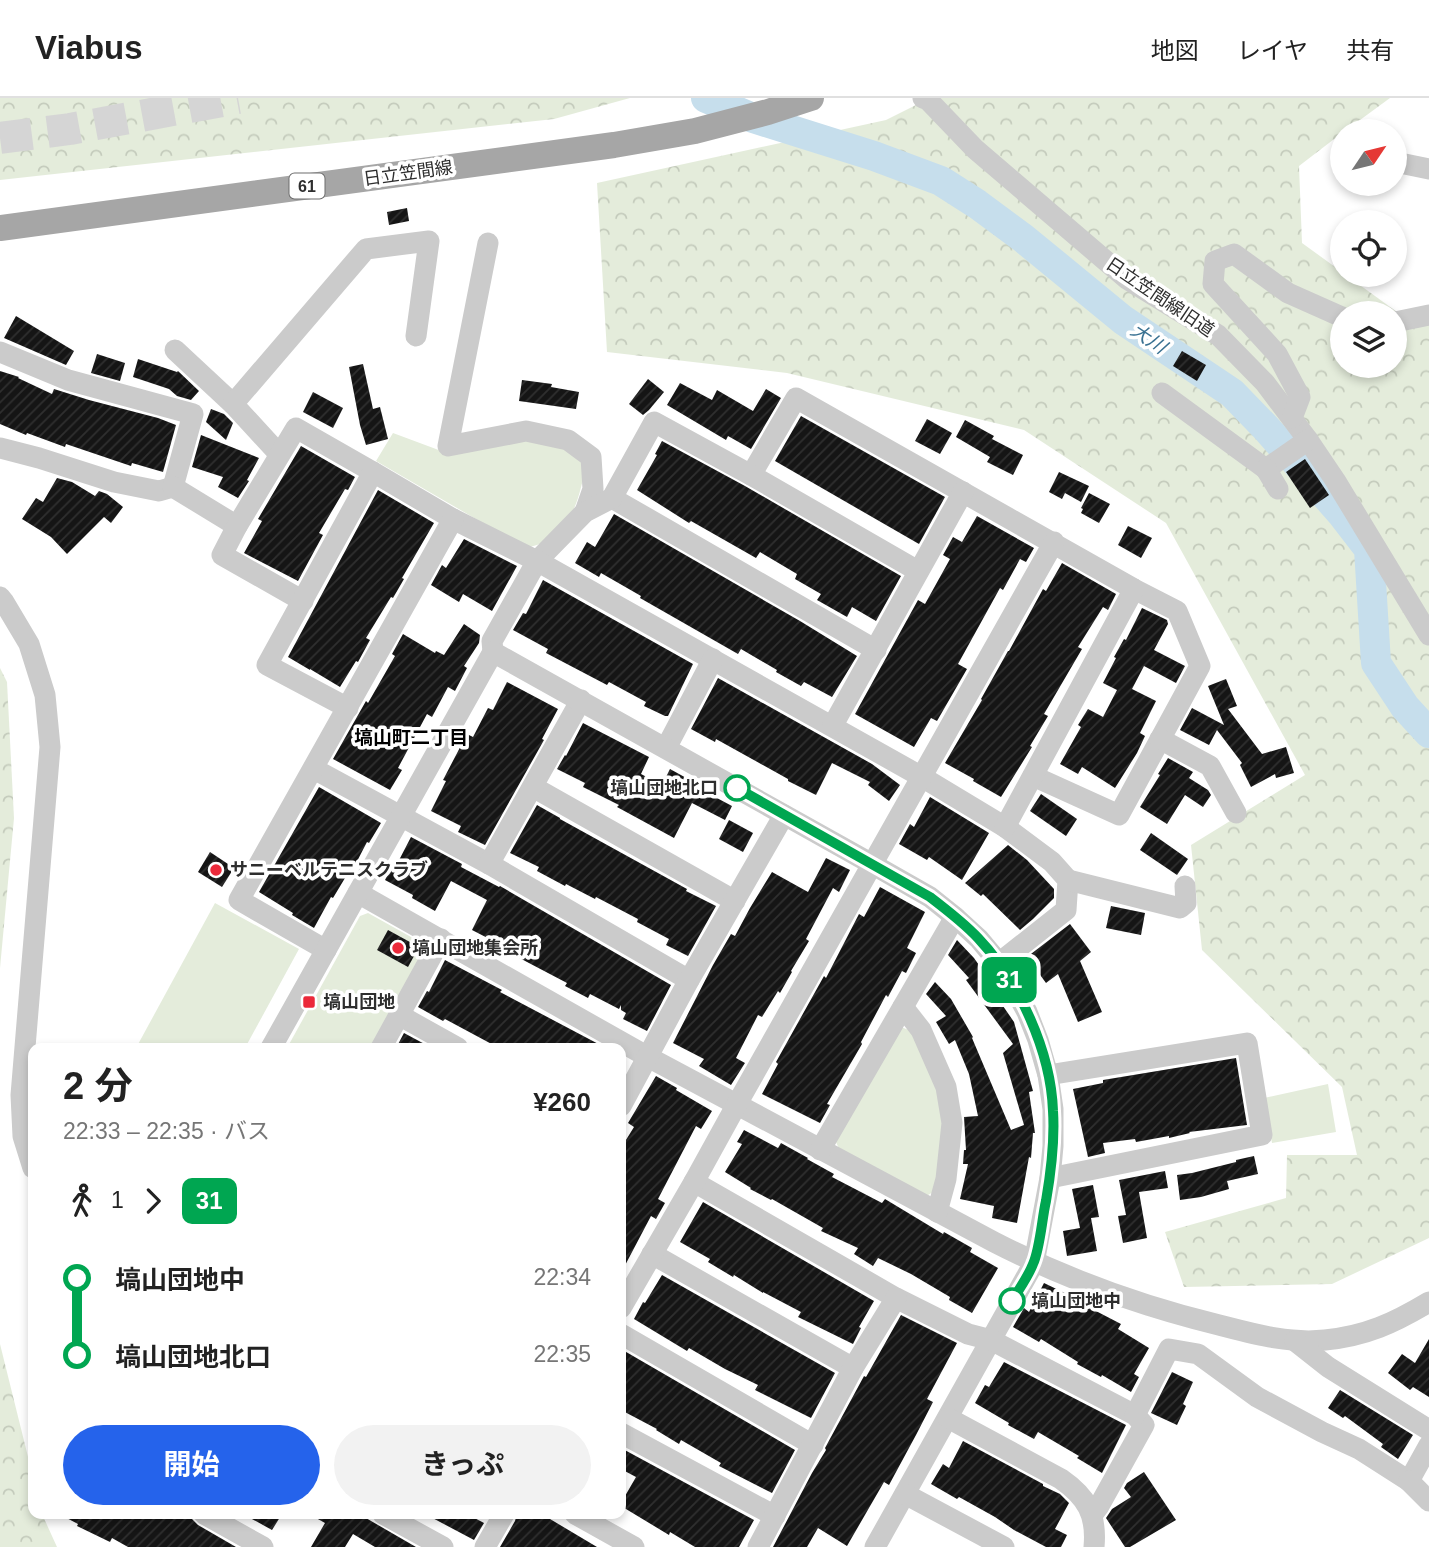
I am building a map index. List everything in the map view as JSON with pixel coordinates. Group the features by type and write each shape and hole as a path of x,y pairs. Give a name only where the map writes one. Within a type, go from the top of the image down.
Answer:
{"main road":[{"name":"日立笠間線","path":"0,228 614,145 695,131 811,98"}],"street":[{"name":"日立笠間線旧道","path":"923,98 975,149 1127,279 1218,335 1265,383 1335,480 1429,635"},
{"path":"1407,164 1429,169"},
{"path":"233,404 366,249 429,242 416,336"},
{"path":"488,243 449,446 526,431 568,440 591,457 593,489 584,512"},
{"path":"1292,418 1300,397 1277,354 1213,284 1215,261 1234,254 1288,293 1330,312"},
{"path":"1407,320 1429,315"},
{"path":"175,350 233,404 279,454"},
{"path":"0,352 68,380 193,414 173,486"},
{"path":"1162,393 1266,469 1278,489"},
{"path":"751,475 796,398 1177,611 1200,666 1119,815 1033,776"},
{"path":"274,1043 493,652 492,641 537,561 584,512 612,498 654,422 918,571"},
{"path":"303,601 222,555 296,428 453,519 537,561 922,777 1005,827 1052,862 1068,880 1180,908 1186,903 1185,886"},
{"path":"1266,469 1308,440"},
{"path":"0,447 114,482 159,491 173,486"},
{"path":"348,708 267,665 373,472"},
{"path":"173,486 237,526"},
{"path":"833,725 963,492"},
{"path":"612,498 876,650"},
{"path":"326,950 239,900 453,519"},
{"path":"626,1299 1054,542"},
{"path":"1005,827 1134,589"},
{"path":"0,597 29,644 45,695 50,747 21,1095 23,1136 28,1152"},
{"path":"493,652 930,897 956,916 979,939 999,963 1027,1012 1048,1075 1054,1110 1050,1178 1034,1263 875,1547"},
{"path":"666,748 713,659"},
{"path":"489,863 581,700"},
{"path":"1160,739 1210,766 1236,813"},
{"path":"314,769 489,863 690,980"},
{"path":"533,787 735,901"},
{"path":"626,1097 784,815"},
{"path":"999,963 1066,910 1068,880"},
{"path":"358,893 623,1043"},
{"path":"820,1150 956,916"},
{"path":"384,1043 441,939"},
{"path":"903,1007 921,1030 946,1087 952,1123 946,1179 937,1212"},
{"path":"399,1015 449,1043"},
{"path":"1048,1075 1247,1043 1262,1135 1050,1178"},
{"path":"626,1044 1034,1263 1120,1297 1255,1334 1295,1341 1324,1340 1371,1332 1429,1303"},
{"path":"694,1182 895,1298 968,1334 991,1339 1135,1415 1144,1425 1100,1506 1092,1515"},
{"path":"652,1254 853,1368"},
{"path":"758,1547 853,1368 895,1298"},
{"path":"626,1337 813,1445"},
{"path":"1295,1341 1328,1367 1429,1430"},
{"path":"1135,1415 1169,1349 1198,1354 1258,1397 1359,1449 1409,1481 1429,1501"},
{"path":"947,1418 1077,1490 1092,1515 1094,1547"},
{"path":"626,1436 775,1517"},
{"path":"1409,1481 1429,1446"},
{"path":"905,1494 991,1544"},
{"path":"228,1519 263,1547"},
{"path":"392,1519 443,1547"},
{"path":"485,1547 501,1519"},
{"path":"584,1519 634,1547"}],"green space":[{"path":"0,98 630,98 554,119 0,180"},
{"path":"930,98 1390,98 1361,119 1330,119 1330,142 1299,166 1302,243 1330,263 1330,287 1363,287 1382,301 1330,301 1330,378 1407,378 1407,319 1415,325 1429,319 1429,1238 1332,1284 1184,1287 1165,1232 1286,1198 1287,1155 1357,1155 1342,1087 1202,950 1191,845 1305,775 1166,523 1024,430 787,373 607,352 597,183 886,120"},
{"path":"393,433 444,452 521,436 563,444 586,464 575,507 564,527 556,535 526,548 376,461"},
{"path":"0,668 7,682 14,818 0,968"},
{"path":"215,903 299,949 248,1043 139,1043"},
{"path":"368,913 420,942 423,954 373,1043 290,1043 360,916"},
{"path":"901,1027 914,1032 943,1098 943,1144 933,1192 925,1197 840,1151 836,1142"},
{"path":"1328,1084 1336,1132 1272,1143 1264,1098"},
{"path":"0,1344 28,1457 28,1519 44,1519 57,1547 0,1547"}],"building":[{"path":"407,208 409,221 389,225 387,212"},
{"path":"16,316 74,351 66,365 4,338"},
{"path":"1182,351 1206,365 1197,381 1173,366"},
{"path":"97,354 125,363 120,381 91,373"},
{"path":"138,359 178,371 199,391 191,400 177,396 169,389 133,377"},
{"path":"363,364 373,409 380,407 388,439 366,445 349,367"},
{"path":"0,371 19,377 52,394 54,389 176,425 163,472 132,463 131,466 66,444 65,447 0,424"},
{"path":"648,379 664,392 643,415 629,404"},
{"path":"522,380 552,384 551,387 579,392 576,409 519,401"},
{"path":"680,383 712,400 717,390 753,411 766,389 781,398 751,449 728,436 726,440 667,405"},
{"path":"313,392 343,408 333,428 303,412"},
{"path":"211,409 224,414 233,423 226,440 206,422"},
{"path":"801,416 945,497 919,544 775,461"},
{"path":"927,419 952,433 940,454 915,441"},
{"path":"965,420 994,436 992,439 1023,455 1013,475 987,462 990,457 956,437"},
{"path":"201,435 259,458 238,498 218,487 223,477 192,467"},
{"path":"662,441 901,576 876,621 852,607 847,617 817,600 821,594 795,579 797,574 760,552 756,558 691,521 689,523 637,490"},
{"path":"301,446 355,477 319,533 323,535 298,581 244,553 262,521 258,519"},
{"path":"1305,459 1329,495 1310,508 1286,472"},
{"path":"1059,472 1089,486 1081,502 1065,493 1062,499 1049,492"},
{"path":"57,478 72,482 95,496 99,491 107,494 123,507 111,523 104,517 67,554 51,537 22,519 36,498 43,502"},
{"path":"378,490 434,523 393,598 391,597 366,638 370,640 358,662 356,661 340,687 288,657"},
{"path":"1089,493 1110,504 1099,523 1081,513"},
{"path":"614,514 857,656 832,697 804,682 801,686 741,649 738,654 601,573 599,577 575,563 587,542 595,547"},
{"path":"977,516 1034,548 1026,562 1020,559 1003,590 1000,588 958,664 967,669 937,721 931,718 914,747 855,714 918,600 925,604 950,559 943,555 953,537 962,542"},
{"path":"1128,526 1152,538 1141,558 1118,545"},
{"path":"464,539 517,566 492,611 463,594 459,602 431,585 442,565 446,568"},
{"path":"1062,563 1116,594 1108,610 1103,607 1078,647 1082,649 1044,714 1048,716 1001,797 945,763 1043,589 1046,591"},
{"path":"543,580 693,664 668,716 644,706 646,702 609,682 607,685 546,653 548,649 513,630 523,613 526,614"},
{"path":"1142,608 1167,620 1168,624 1154,650 1185,666 1176,683 1144,666 1132,689 1156,701 1140,733 1145,736 1137,753 1115,788 1082,767 1078,774 1060,764 1088,709 1103,717 1117,690 1103,683 1116,658 1114,657"},
{"path":"464,624 480,635 479,643 464,666 467,668 455,691 448,687 432,717 427,714 398,768 402,770 390,790 333,759 395,656 392,654 403,634 435,653 436,651 444,655"},
{"path":"718,678 872,764 900,785 889,801 868,785 870,782 832,763 816,795 716,739 715,742 691,729"},
{"path":"1226,679 1237,706 1228,709 1262,754 1286,747 1294,773 1276,778 1275,774 1251,787 1240,765 1242,763 1217,730 1209,745 1180,730 1192,708 1224,725 1208,686"},
{"path":"507,682 558,709 542,739 544,740 485,845 458,832 461,826 431,811 446,781 443,780 467,734 473,737 488,708 493,710"},
{"path":"583,723 649,757 641,774 662,785 670,769 732,806 725,820 692,803 674,838 583,787 585,783 557,769"},
{"path":"1168,758 1193,772 1189,778 1208,790 1211,795 1203,807 1185,795 1167,824 1140,807"},
{"path":"319,787 381,823 353,869 351,868 333,898 331,897 314,928 259,892"},
{"path":"1041,794 1077,819 1066,836 1030,811"},
{"path":"930,797 989,833 962,880 929,857 927,860 899,844 910,824 914,827"},
{"path":"537,805 716,906 688,956 666,945 669,939 637,922 638,919 596,897 595,899 566,884 565,886 537,871 539,867 510,853"},
{"path":"729,820 753,833 743,852 719,839"},
{"path":"1151,833 1188,859 1177,875 1140,850"},
{"path":"411,837 671,985 647,1031 623,1019 626,1013 621,1010 621,1005 619,1009 590,994 588,998 565,986 567,983 472,930 487,900 451,881 435,911 385,880"},
{"path":"1008,845 1027,860 1054,889 1054,898 1020,930 983,894 981,896 965,883"},
{"name":"サニーベルテニスクラブ","path":"210,852 234,868 222,887 198,872"},
{"path":"826,858 850,870 839,892 833,888 806,939 809,941 780,993 778,991 762,1017 758,1015 736,1058 745,1063 731,1085 699,1066 704,1059 673,1043 713,965 731,934 735,936 772,872 808,892"},
{"path":"880,887 925,912 907,948 916,953 906,973 902,971 888,997 886,995 862,1044 827,1104 830,1105 820,1123 762,1094 778,1064 776,1062 824,976 826,978 859,914 864,917"},
{"path":"1111,906 1145,913 1141,935 1106,928"},
{"path":"1070,924 1091,952 1080,961 1102,1012 1078,1022 1058,974 1046,983 1027,957"},
{"name":"塙山団地集会所","path":"388,930 419,947 408,967 377,950"},
{"path":"957,940 974,958 995,988 992,990 1014,1022 1033,1091 1029,1092 1035,1133 1017,1223 992,1218 994,1206 960,1199 968,1164 963,1164 966,1150 964,1117 978,1116 969,1074 955,1040 949,1044 936,1022 946,1016 926,994 935,982 951,999 973,1037 1011,1130 1024,1125 1003,1053 1013,1044 966,980 969,978 948,955"},
{"path":"445,960 597,1043 490,1043 418,1007 427,991 429,992"},
{"path":"404,1033 423,1043 399,1043"},
{"path":"1236,1058 1247,1125 1189,1132 1169,1138 1103,1143 1105,1153 1088,1157 1073,1089 1103,1083 1103,1080"},
{"path":"656,1076 712,1111 701,1129 696,1126 658,1199 665,1203 656,1219 651,1216 626,1264 626,1140 634,1127 628,1123"},
{"path":"744,1130 778,1148 781,1143 834,1174 832,1177 882,1203 885,1199 972,1248 970,1252 998,1268 972,1313 911,1274 878,1258 873,1266 854,1254 858,1248 821,1231 823,1228 750,1189 725,1172 742,1144 737,1142"},
{"path":"1254,1156 1258,1174 1227,1181 1229,1189 1180,1200 1177,1175"},
{"path":"1165,1171 1168,1188 1139,1192 1147,1238 1123,1243 1118,1216 1126,1215 1119,1180"},
{"path":"1093,1185 1099,1217 1091,1218 1097,1251 1067,1256 1063,1231 1080,1228 1072,1189"},
{"path":"703,1202 874,1301 853,1344 798,1317 801,1312 734,1275 733,1277 708,1262 710,1259 680,1242"},
{"path":"662,1275 835,1373 811,1418 755,1390 758,1385 689,1348 687,1351 634,1319"},
{"path":"1044,1283 1072,1295 1121,1324 1118,1329 1149,1348 1134,1374 1139,1377 1131,1392 1077,1364 1078,1362 1041,1339 1039,1342 1013,1327 1024,1308 1029,1312"},
{"path":"901,1315 957,1343 927,1399 933,1402 889,1485 884,1482 847,1546 818,1528 807,1547 773,1547 864,1376 866,1377"},
{"path":"1429,1339 1429,1397 1413,1387 1410,1390 1388,1373 1402,1354 1415,1363"},
{"path":"626,1352 795,1450 772,1493 719,1466 721,1463 681,1440 679,1444 626,1413"},
{"path":"1004,1362 1126,1425 1102,1473 1038,1432 1034,1439 975,1403 985,1385 989,1387"},
{"path":"1172,1372 1193,1382 1177,1425 1151,1413"},
{"path":"1340,1390 1413,1435 1398,1459 1381,1447 1383,1444 1345,1416 1343,1418 1328,1408"},
{"path":"963,1441 1043,1484 1069,1503 1055,1529 1067,1535 1061,1547 1046,1547 931,1484 943,1464 949,1468"},
{"path":"626,1451 754,1520 739,1547 695,1547 626,1509 626,1494 636,1477 626,1472"},
{"path":"1144,1472 1176,1520 1130,1547 1125,1547 1106,1518 1112,1509 1131,1497 1124,1488 1127,1483"},
{"path":"68,1519 192,1519 236,1547 128,1547 112,1538 110,1542 77,1526 78,1524"},
{"path":"252,1519 279,1519 272,1530"},
{"path":"318,1519 368,1519 416,1547 375,1547 353,1534 345,1547 311,1547 325,1523"},
{"path":"434,1519 476,1519 484,1523 474,1540"},
{"path":"550,1519 597,1547 500,1547 515,1521"}],"waterway":[{"name":"大川","path":"706,98 753,118 874,156 941,181 1023,238 1123,320 1232,393 1342,514 1369,549 1376,663 1405,707 1429,733"}],"tunnel":[{"path":"0,138 70,129 238,98"}],"bus line":[{"name":"31","path":"737,788 930,897 956,916 999,963 1027,1012 1048,1075 1054,1110 1053,1146 1050,1178 1034,1263 1012,1301"}],"place":[{"name":"塙山団地北口","path":"737,788"},
{"name":"サニーベルテニスクラブ","path":"216,870"},
{"name":"塙山団地集会所","path":"398,948"},
{"name":"塙山団地","path":"309,1002"},
{"name":"塙山団地中","path":"1012,1301"}],"district":[{"name":"塙山町二丁目","path":"411,737"}]}
